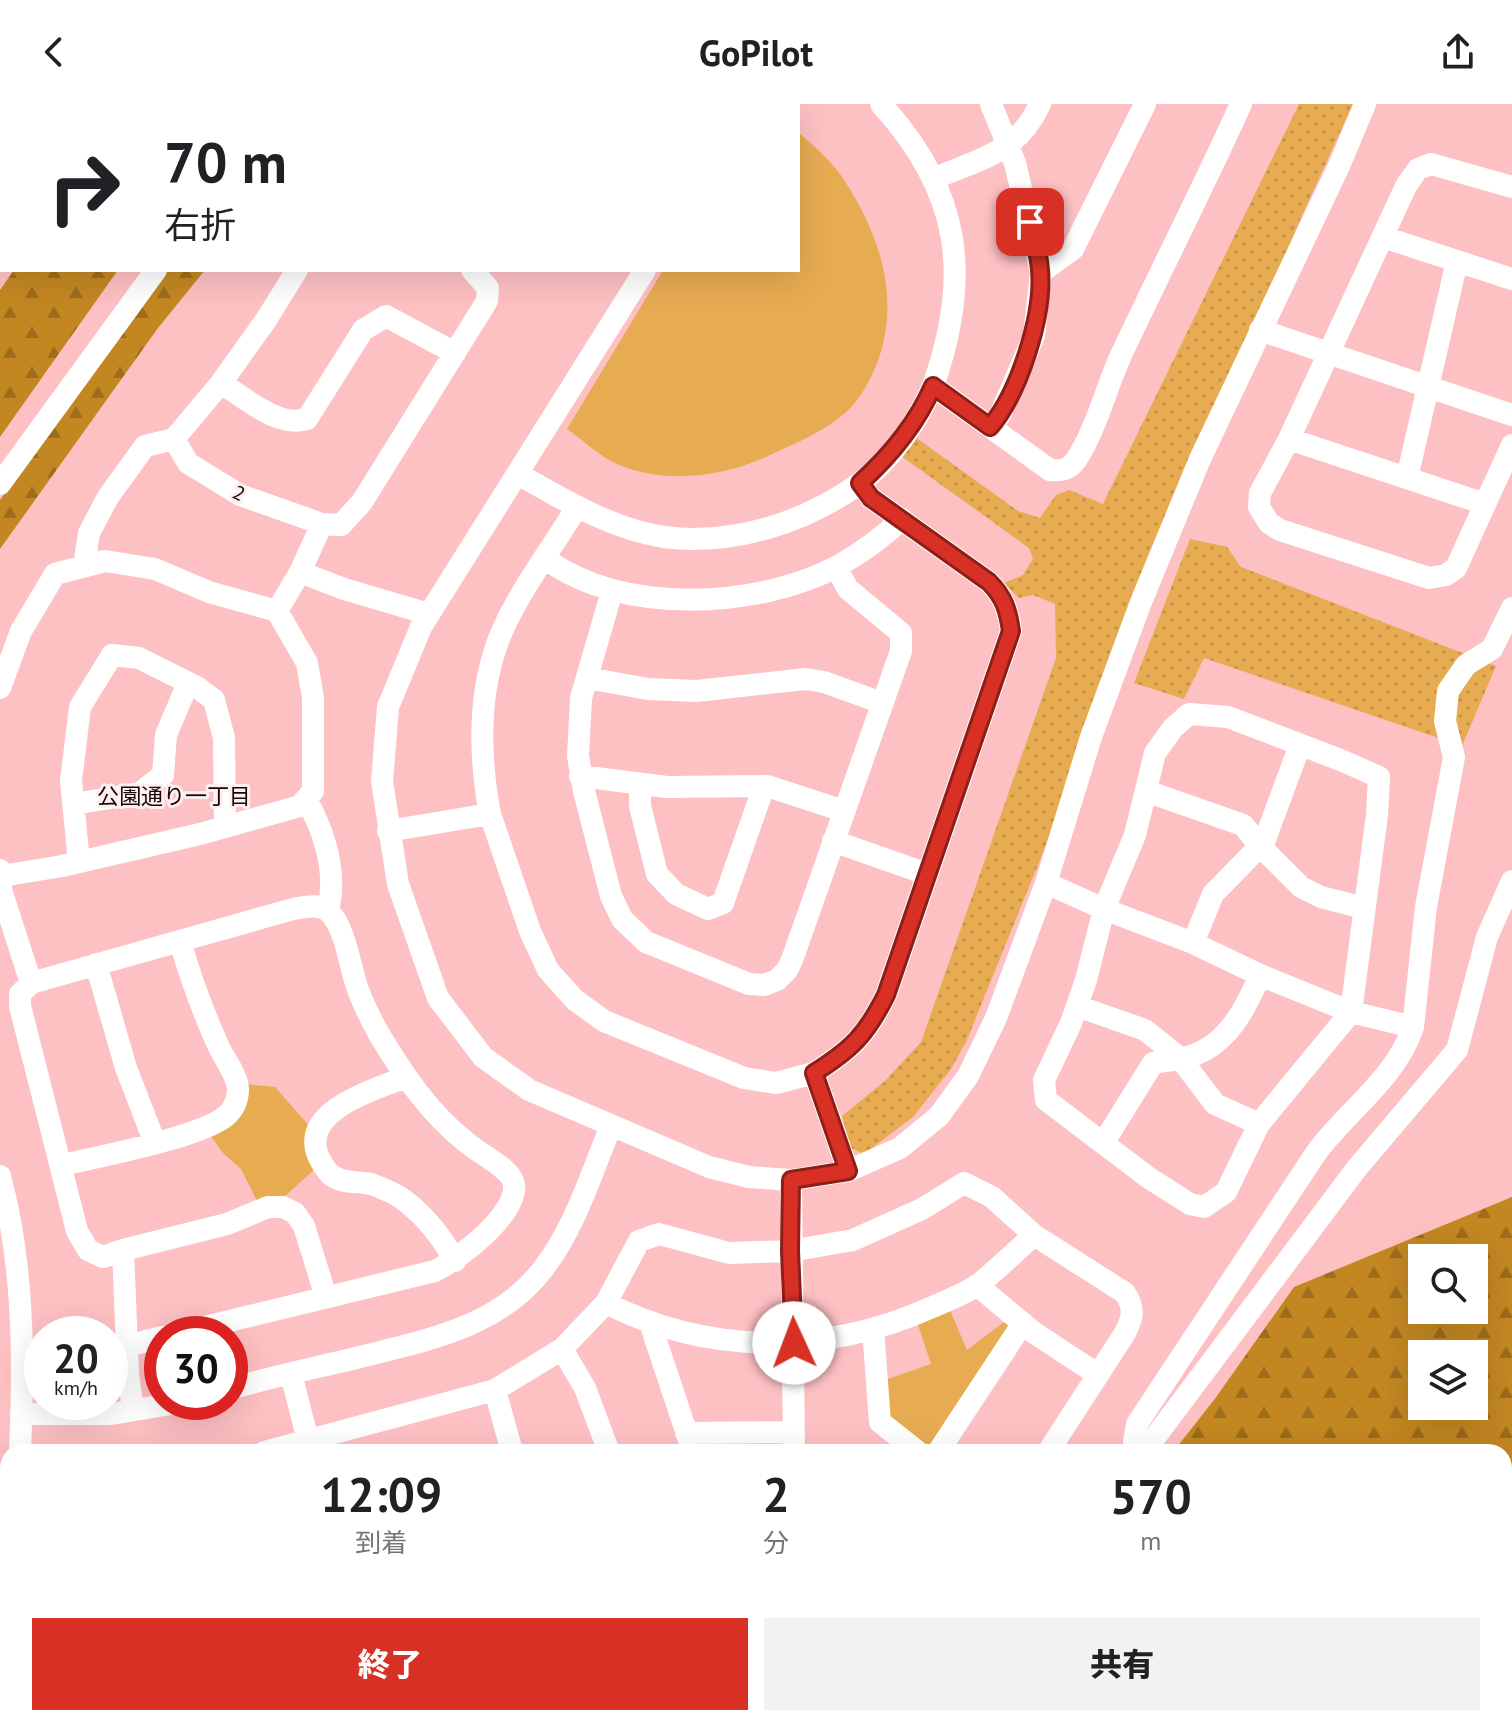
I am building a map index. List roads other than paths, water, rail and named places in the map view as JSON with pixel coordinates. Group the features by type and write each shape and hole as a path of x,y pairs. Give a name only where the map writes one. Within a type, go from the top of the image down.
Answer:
{"street":[{"path":"518,474 606,520 662,537 719,538 754,532 812,511 860,483 900,442 915,421 933,386 946,349 954,307 955,255 945,208 925,160 881,104"},
{"path":"990,427 1000,415 1034,336 1041,272 1009,147 991,104"},
{"path":"933,179 1009,147 1025,131 1040,104"},
{"path":"1041,272 1073,249 1145,104"},
{"path":"933,386 1050,470 1064,471 1074,463 1121,355 1241,104"},
{"path":"644,272 421,627 388,707 382,781 398,884 438,998 483,1057 529,1090 709,1167 749,1177 791,1180 848,1171 900,1148 939,1116 968,1076 996,1018 1046,883 1091,737 1141,602 1200,459 1339,166 1365,104"},
{"path":"1512,187 1431,164 1418,169 1406,186 1289,439 1260,493 1259,507 1269,523 1280,530 1429,578 1446,575 1456,568 1512,445"},
{"path":"1383,237 1512,279"},
{"path":"1407,478 1457,261"},
{"path":"0,484 155,272"},
{"path":"84,566 89,533 108,497 145,446 174,439 221,383 296,272"},
{"path":"277,611 300,572 322,524 341,525 362,502 487,301 488,288 474,272"},
{"path":"221,383 275,416 295,423 307,419 363,330 386,316 455,353"},
{"path":"1260,330 1512,415"},
{"name":"2","path":"174,439 188,463 240,495 322,524"},
{"path":"1289,439 1485,504"},
{"path":"577,507 508,620 495,650 483,711 485,785 490,814 530,931 548,970 575,1000 604,1021 744,1078 776,1083 814,1073 858,1042 873,1021 886,995 1011,631 1009,613 995,588 871,498 860,483"},
{"path":"546,559 581,579 612,591 661,598 723,597 778,587 836,567 902,519"},
{"path":"0,688 21,631 55,574 105,561 155,569 209,592 277,611 307,663 313,698 313,791 300,806 79,862 1,873 1,890 31,983"},
{"path":"612,591 579,718 580,776 611,896 626,926 646,942 749,984 764,985 777,980 787,970 901,651 901,633 848,589 836,567"},
{"path":"300,572 344,589 429,614"},
{"path":"1135,1444 1137,1424 1316,1153 1345,1117 1393,1067 1407,1046 1413,1027 1426,907 1454,757 1445,721 1448,691 1466,665 1492,649 1512,608"},
{"path":"79,862 71,781 80,707 112,655 139,658 214,700 224,738 225,827"},
{"path":"587,678 648,689 697,691 805,679 824,682 882,703"},
{"path":"74,804 140,793 163,775 166,735 188,683"},
{"path":"1189,714 1228,717 1300,745 1379,777 1377,815 1351,1012 1259,1124 1226,1192 1204,1207 1190,1204 1149,1178 1046,1100 1044,1080 1077,1006 1104,909 1135,835 1155,753 1173,728 1189,714"},
{"path":"1193,943 1213,894 1260,846 1300,745"},
{"path":"580,776 685,787 764,786 844,811"},
{"path":"640,784 640,806 657,874 676,894 708,909 723,903 764,786"},
{"path":"1146,791 1243,825 1301,887 1321,897 1364,908"},
{"path":"306,799 317,818 328,854 333,891 328,911"},
{"path":"388,831 490,814"},
{"path":"833,841 927,874"},
{"path":"1150,1444 1357,1168 1457,1050 1487,937 1512,881"},
{"path":"1046,883 1351,1012 1413,1027"},
{"path":"248,1316 435,1271 455,1261 477,1244 511,1199 515,1186 510,1173 438,1119 406,1077 368,1016 340,930 328,911 314,905 31,983 20,994 20,1006 77,1231 88,1250 103,1257 227,1224 268,1207 283,1207 295,1213 304,1226 326,1297"},
{"path":"62,1165 155,1143 224,1118 236,1105 238,1087 218,1045 180,941"},
{"path":"96,964 126,1068 155,1143"},
{"path":"1104,1142 1153,1063 1192,1056 1219,1041 1246,1010 1260,975"},
{"path":"1077,1006 1145,1030 1180,1058 1215,1104 1259,1124"},
{"path":"814,1073 848,1171"},
{"path":"406,1077 340,1105 317,1130 315,1143 318,1157 330,1174 348,1182 369,1184 404,1200 433,1228 455,1261"},
{"path":"248,1385 448,1335 507,1304 531,1283 555,1251 611,1126"},
{"path":"0,1176 19,1284 20,1444"},
{"path":"650,1323 689,1442 793,1442 791,1180"},
{"path":"319,1444 495,1390 562,1349 606,1303 639,1241 659,1234 729,1253 790,1251 853,1240 922,1209 964,1183 992,1197 1034,1235 1125,1293 1131,1303 1134,1315 1125,1333 1053,1444"},
{"path":"606,1303 650,1323 687,1335 738,1342 794,1343 873,1329 910,1317 977,1285 1034,1235"},
{"path":"123,1250 126,1316"},
{"path":"977,1285 1023,1323 1097,1374"},
{"path":"943,1444 1023,1323"},
{"path":"873,1329 880,1422 908,1444"},
{"path":"562,1349 585,1388 606,1444"},
{"path":"128,1357 133,1410"},
{"path":"291,1374 308,1444"},
{"path":"495,1390 510,1444"},
{"path":"21,1414 111,1414 144,1408"}],"district":[{"name":"公園通り一丁目","path":"174,796"}]}
